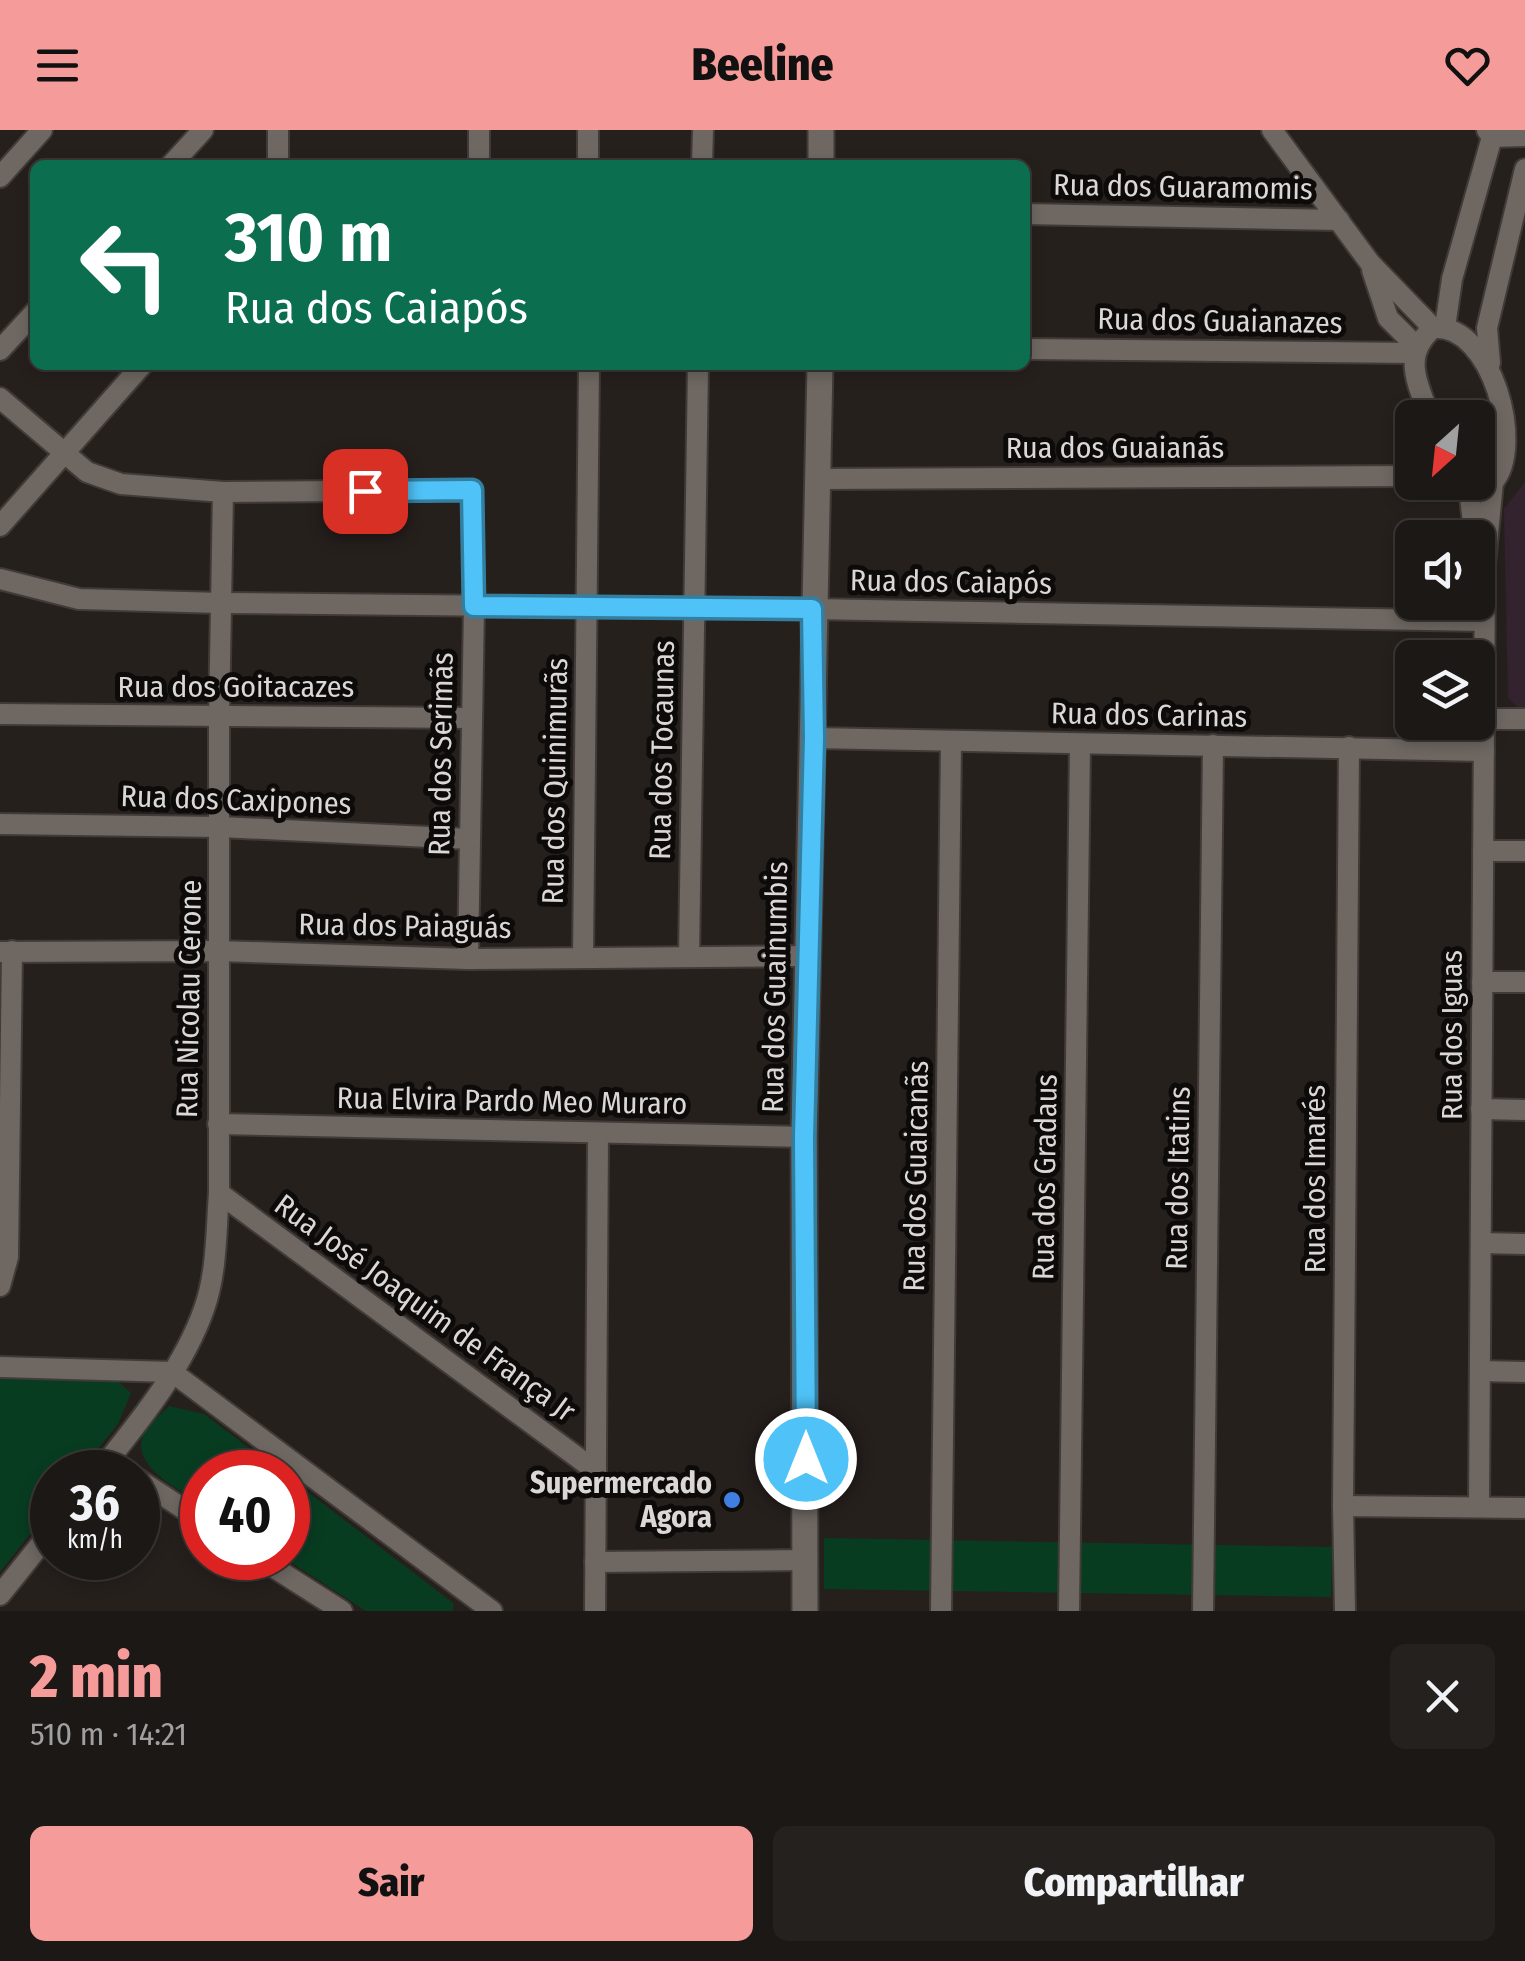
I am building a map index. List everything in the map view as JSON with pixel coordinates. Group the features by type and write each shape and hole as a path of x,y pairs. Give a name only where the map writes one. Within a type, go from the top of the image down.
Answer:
{"street":[{"path":"0,177 42,130"},
{"path":"175,160 203,130"},
{"path":"278,130 278,160"},
{"path":"479,130 479,160"},
{"path":"588,130 588,160"},
{"path":"702,160 703,130"},
{"path":"821,130 821,160"},
{"path":"1272,130 1370,264 1388,318 1415,350 1424,400"},
{"path":"1415,350 1439,327 1490,134 1525,136"},
{"path":"1490,363 1490,309 1525,169"},
{"name":"Rua dos Guaramomis","path":"1030,214 1339,220"},
{"name":"Rua dos Iguas","path":"1370,264 1439,327 1470,339 1490,363 1512,419 1515,450 1495,473"},
{"path":"0,350 30,317"},
{"name":"Rua dos Guaianazes","path":"1030,349 1415,350"},
{"path":"0,526 138,370"},
{"name":"Rua dos Quinimurãs","path":"583,958 588,370"},
{"name":"Rua dos Tocaunas","path":"689,956 698,370"},
{"name":"Rua dos Guainumbis","path":"806,1611 804,1137 820,370"},
{"path":"1503,388 1525,398"},
{"path":"0,398 87,472 121,484 223,492"},
{"name":"Rua dos Guaianãs","path":"817,480 1395,476"},
{"name":"Rua dos Serimãs","path":"223,492 472,490 468,959"},
{"name":"Rua Nicolau Cerone","path":"116,1450 190,1344 205,1306 214,1263 219,1193 223,492"},
{"name":"Rua dos Caiapós","path":"0,578 79,599 221,604 1484,621"},
{"name":"Rua dos Iguas","path":"1484,621 1484,640"},
{"name":"Rua dos Goitacazes","path":"0,714 471,718"},
{"path":"1495,719 1525,719"},
{"name":"Rua dos Carinas","path":"814,738 1484,751"},
{"name":"Rua dos Iguas","path":"1480,1507 1484,740"},
{"name":"Rua dos Guaicanãs","path":"941,1611 951,742"},
{"name":"Rua dos Gradaus","path":"1070,1611 1080,744"},
{"name":"Rua dos Itatins","path":"1203,1611 1213,746"},
{"name":"Rua dos Imarés","path":"1344,1611 1349,747"},
{"name":"Rua dos Caxipones","path":"0,824 221,827 470,839"},
{"path":"1483,851 1525,851"},
{"name":"Rua dos Paiaguás","path":"6,952 219,951 468,959 808,956"},
{"path":"0,1286 8,1257 4,1164 6,952"},
{"path":"1482,982 1525,982"},
{"path":"1482,1109 1525,1110"},
{"name":"Rua Elvira Pardo Meo Muraro","path":"218,1124 804,1137"},
{"path":"595,1611 598,1134"},
{"name":"Rua José Joaquim de França Jr","path":"219,1193 596,1471"},
{"path":"1481,1243 1525,1244"},
{"path":"0,1367 172,1372 492,1611"},
{"path":"1480,1371 1525,1372"},
{"path":"1342,1506 1525,1508"},
{"path":"0,1596 30,1558"},
{"path":"595,1562 806,1560"},
{"path":"294,1580 342,1611"}],"shaded area":[{"path":"1525,482 1525,709 1520,709 1508,698 1504,509"}],"green space":[{"path":"0,1375 114,1378 131,1393 118,1424 97,1450 30,1450 30,1534 0,1572"},
{"path":"169,1406 204,1414 252,1450 180,1450 180,1490 160,1476 160,1450 142,1450 141,1442 150,1423"},
{"path":"310,1494 453,1603 453,1611 366,1611 310,1575"},
{"path":"824,1538 1332,1547 1331,1597 824,1589"}],"place":[{"name":"Supermercado Agora","path":"732,1500"}],"route":[{"path":"365,491 472,490 474,606 812,609 814,738 804,1137 806,1459"}]}
